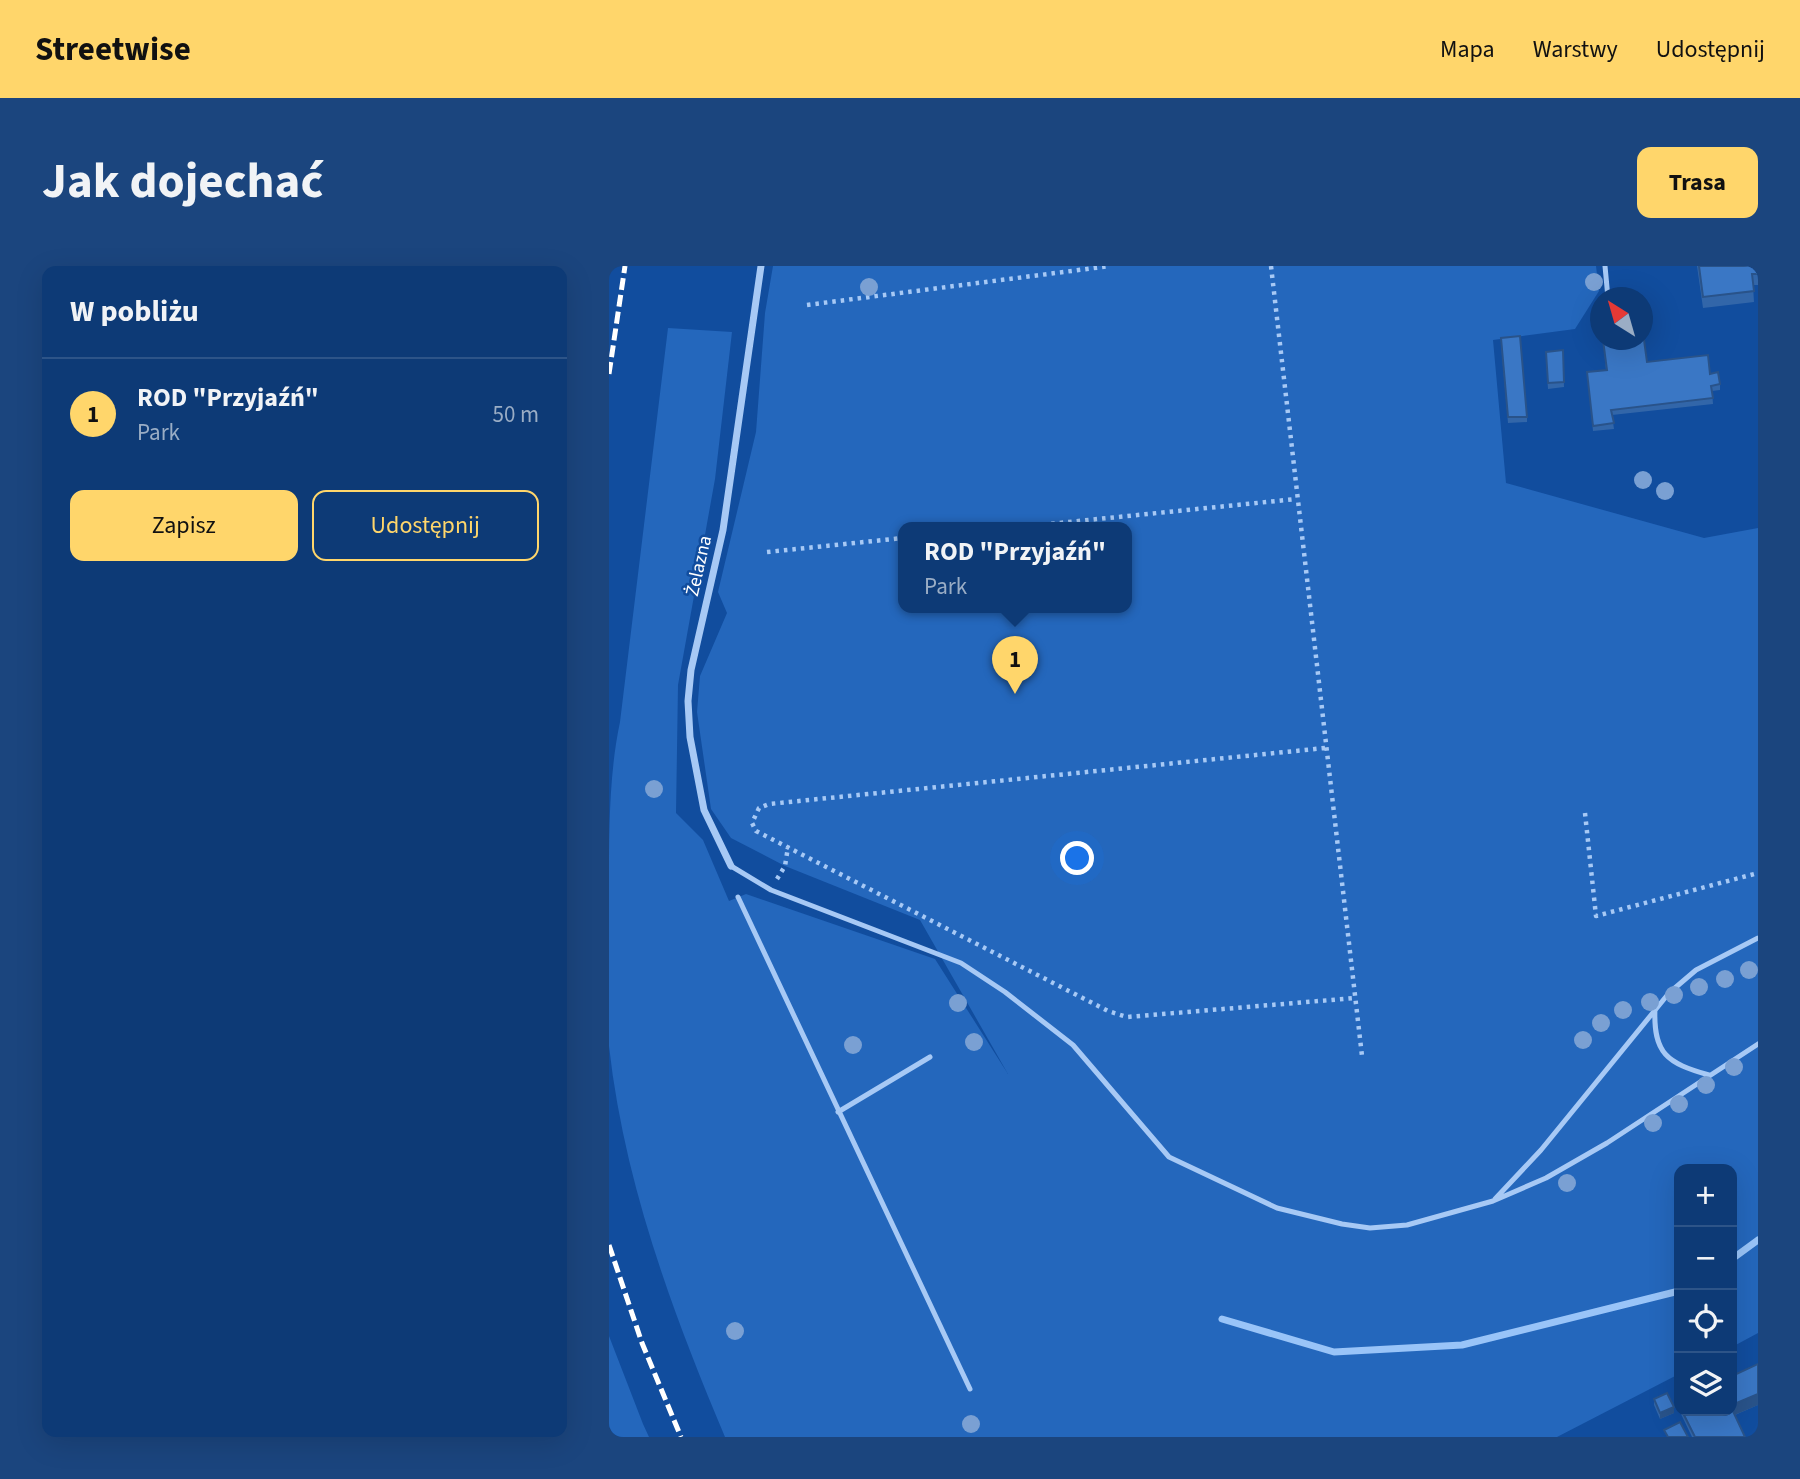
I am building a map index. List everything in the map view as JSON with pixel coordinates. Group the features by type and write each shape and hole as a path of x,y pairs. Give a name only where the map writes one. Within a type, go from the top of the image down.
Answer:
{"street":[{"name":"Żelazna","path":"730,866 704,810 690,737 688,701 691,670 723,530 761,266"}],"lane":[{"path":"1605,266 1607,287"},
{"path":"730,866 771,890 961,964 1005,992 1073,1045 1170,1157 1277,1208 1342,1224 1389,1228 1448,1215 1493,1201 1546,1178 1607,1143 1758,1044"},
{"path":"738,897 970,1389"},
{"path":"1493,1201 1541,1150 1655,1007 1696,970 1758,938"},
{"path":"1655,1007 1654,1032 1665,1058 1682,1067 1709,1075"},
{"path":"838,1112 930,1057"}],"path":[{"path":"807,305 1110,266"},
{"path":"1271,266 1362,1056"},
{"path":"1068,522 1296,499"},
{"path":"767,552 898,539"},
{"path":"1325,748 769,804 759,808 752,823 756,831 1108,1011 1127,1017 1355,998"},
{"path":"1585,813 1596,916 1758,873"},
{"path":"785,866 788,847"}],"shaded area":[{"path":"773,266 1596,266 1599,287 1590,287 1590,305 1575,329 1493,340 1506,483 1704,538 1758,528 1758,1333 1737,1344 1737,1164 1674,1164 1674,1377 1557,1437 725,1437 669,1294 638,1196 616,1097 609,1046 609,845 612,782 668,328 732,332 715,479 678,685 676,813 703,840 729,901 746,894 935,959 1008,1074 920,920 785,866 731,838 711,809 697,712 700,676 727,613 718,592 756,432 765,313"},
{"path":"609,1336 643,1424 649,1437 609,1437"}],"building":[{"path":"1699,266 1758,266 1758,274 1752,274 1754,291 1703,297"},
{"path":"1520,336 1527,417 1508,417 1501,338"},
{"path":"1563,350 1564,382 1548,383 1546,352"},
{"path":"1604,350 1645,350 1647,362 1708,355 1710,374 1718,372 1720,384 1711,386 1713,398 1611,410 1614,423 1593,426 1587,372 1607,370"},
{"path":"1758,1364 1758,1394 1737,1403 1737,1374"},
{"path":"1667,1393 1674,1407 1660,1413 1654,1399"},
{"path":"1684,1416 1735,1416 1745,1437 1695,1437"},
{"path":"1680,1422 1688,1437 1668,1437 1664,1430"}],"waterway":[{"path":"1737,1255 1758,1240"},
{"path":"1222,1319 1334,1352 1462,1345 1674,1292"}],"railway":[{"path":"609,374 625,266"},
{"path":"609,1245 642,1343 681,1437"}],"place":[{"name":"ROD \"Przyjaźń\"","path":"1015,694"}]}
